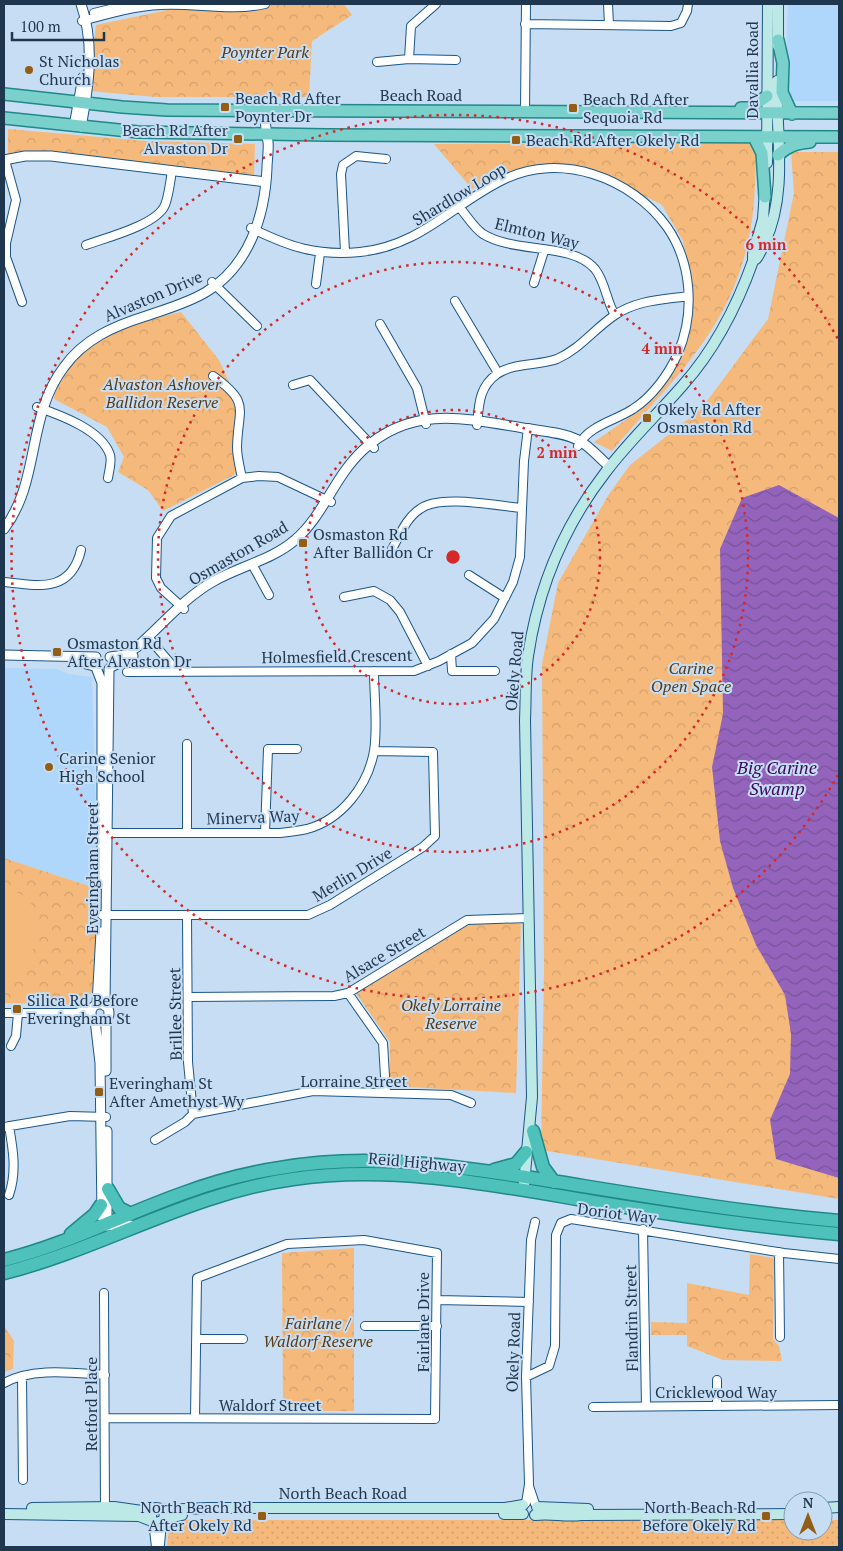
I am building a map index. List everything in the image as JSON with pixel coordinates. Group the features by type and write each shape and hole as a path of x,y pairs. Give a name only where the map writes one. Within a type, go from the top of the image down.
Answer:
{"highway":[{"path":"532,1125 543,1167 554,1182"},
{"path":"487,1172 516,1164 526,1152"},
{"name":"Reid Highway","path":"4,1260 61,1242 105,1218 131,1214 182,1193 236,1177 317,1163 355,1160 405,1162 487,1172 527,1184 686,1217 839,1234"},
{"name":"Reid Highway","path":"4,1273 57,1257 187,1205 237,1190 294,1178 317,1176 404,1174 527,1184 554,1182 665,1200 839,1221"},
{"path":"108,1189 117,1205 131,1214"},
{"path":"61,1242 96,1214 105,1218"}],"main road":[{"name":"Davallia Road","path":"768,4 768,96 772,113"},
{"name":"Davallia Road","path":"772,136 778,40 778,4"},
{"path":"778,40 782,63 782,92 792,114"},
{"name":"Beach Road","path":"4,94 168,110 265,112 839,113"},
{"path":"705,112 722,107 750,108 768,96"},
{"path":"4,118 138,132 266,135 772,136 839,138"},
{"name":"Okely Road","path":"753,261 758,257 775,218 778,155 772,136"},
{"name":"Okely Road","path":"527,1184 532,1125 525,720 529,648 541,598 559,548 573,522 608,469 684,384 708,352 732,312 753,261 765,197 772,136"},
{"path":"754,137 762,153 765,197"},
{"path":"778,155 786,148 799,143 839,138"},
{"name":"Okely Road","path":"527,1184 526,1152 532,1125"},
{"name":"North Beach Road","path":"4,1508 105,1511 158,1517 208,1508 783,1508"},
{"name":"North Beach Road","path":"530,1508 546,1514 564,1517 581,1515 783,1514"},
{"name":"North Beach Road","path":"4,1514 105,1511"}],"street":[{"path":"76,4 83,18"},
{"path":"78,127 82,102 85,43 82,4"},
{"path":"83,18 130,4"},
{"path":"83,18 161,5 225,8 266,4"},
{"path":"409,59 411,26 436,4"},
{"path":"525,111 526,4"},
{"path":"608,4 609,25"},
{"path":"526,24 671,26 682,23 688,11 688,4"},
{"path":"377,62 409,59 456,60"},
{"name":"Alvaston Drive","path":"4,520 20,488 29,433 39,408 65,365 95,338 124,323 187,301 213,284 242,257 261,213 268,142 265,112"},
{"path":"345,252 341,174 343,165 356,156 386,159"},
{"path":"22,302 6,257 6,243 16,200 5,163 49,161 264,184"},
{"name":"Shardlow Loop","path":"253,229 297,249 320,253 359,252 401,243 436,225 503,180 528,171 567,169 607,179 639,197 656,212 673,236 683,258 688,296 688,314 684,334 678,352 665,375 649,395 634,409 590,431 580,444"},
{"path":"86,245 145,223 161,212 165,206 172,173"},
{"name":"Elmton Way","path":"460,208 482,233 498,241 544,251 571,254 583,259 595,270 606,290 615,315"},
{"path":"534,283 544,251"},
{"path":"316,284 320,253"},
{"path":"213,284 257,326"},
{"path":"477,422 483,388 498,373 524,364 555,360 568,353 615,315 639,302 688,296"},
{"path":"454,301 498,373"},
{"path":"380,324 417,388 425,421"},
{"path":"213,376 227,386 239,402 242,411 237,448 242,478"},
{"path":"293,385 310,380 372,446"},
{"path":"39,408 96,433 106,444 110,457 108,478"},
{"name":"Alvaston Drive","path":"4,529 16,511 25,488 39,408"},
{"name":"Osmaston Road","path":"96,664 102,672 129,660 183,607 214,586 253,566 277,558 301,541 314,528 348,473 372,446 425,421 477,422 528,431 580,444 608,469"},
{"name":"Holmesfield Crescent","path":"127,672 414,671 428,666 472,643 494,619 513,582 520,557 528,431"},
{"path":"183,607 161,588 156,578 157,538 171,516 242,478 278,477 329,501"},
{"path":"392,550 409,518 420,508 431,503 446,502 522,508"},
{"path":"4,582 34,585 56,583 69,576 74,569 81,550"},
{"path":"253,566 269,595"},
{"path":"470,575 505,598"},
{"path":"344,597 374,591 390,600 400,612 428,666"},
{"path":"150,639 177,671"},
{"name":"Osmaston Road","path":"110,657 125,655 150,639"},
{"path":"96,664 102,654 110,657"},
{"path":"451,654 452,671 495,671"},
{"path":"4,655 96,664"},
{"name":"Everingham Street","path":"105,1218 108,1189 100,1063 94,1019 98,1006 104,915 110,657"},
{"path":"4,661 66,660 96,664"},
{"name":"Everingham Street","path":"96,664 102,683 105,833"},
{"name":"Minerva Way","path":"105,833 265,833 308,829 335,816 353,798 366,776 374,751 374,671"},
{"path":"187,744 187,833"},
{"path":"265,833 268,749 298,749"},
{"name":"Merlin Drive","path":"104,915 308,915 330,905 423,847 435,836 433,752 374,751"},
{"name":"Brillee Street","path":"188,915 188,1062 193,1114"},
{"name":"Alsace Street","path":"188,997 334,996 348,993 467,920 528,918"},
{"path":"348,993 383,1044 386,1093"},
{"path":"4,1013 76,1013 98,1006"},
{"name":"Everingham Street","path":"98,1006 108,1014 106,1019 104,1117 105,1218"},
{"path":"11,1046 16,1036 18,1013"},
{"path":"76,1013 101,1021 106,1019"},
{"name":"Lorraine Street","path":"155,1140 185,1122 193,1114 313,1091 451,1095 471,1103"},
{"path":"9,1195 14,1182 14,1150 6,1126 70,1116 104,1117"},
{"path":"105,1218 118,1227 140,1224"},
{"path":"94,1242 105,1232 105,1218"},
{"name":"Doriot Way","path":"526,1377 549,1366 555,1346 556,1235 561,1223 571,1219 780,1252 839,1259"},
{"name":"Okely Road","path":"530,1508 526,1377 531,1240 535,1222"},
{"name":"Flandrin Street","path":"643,1230 646,1406"},
{"name":"Fairlane Drive","path":"195,1418 197,1278 287,1244 364,1240 437,1253 435,1419"},
{"path":"780,1252 780,1337"},
{"name":"Retford Place","path":"104,1293 105,1511"},
{"path":"437,1300 529,1302"},
{"path":"365,1326 437,1326"},
{"path":"196,1339 243,1339"},
{"path":"4,1383 22,1377 56,1372 105,1374"},
{"path":"22,1377 23,1480"},
{"path":"717,1380 717,1406"},
{"name":"Cricklewood Way","path":"593,1407 839,1405"},
{"name":"Waldorf Street","path":"105,1418 435,1419"},
{"path":"158,1517 158,1547"}],"shaded area":[{"path":"788,4 839,4 839,101 785,101"},
{"name":"Carine Senior High School","path":"4,668 57,669 68,674 92,677 98,889 4,858"}],"green space":[{"name":"Poynter Park","path":"277,4 344,4 352,15 312,41 309,97 155,97 89,91 96,25 177,8 245,10"},
{"path":"8,129 146,141 255,144 254,178 43,153 8,154"},
{"path":"756,143 752,220 744,257 733,290 718,319 680,372 612,451 594,442 644,407 664,384 686,338 691,280 683,241 662,205 602,174 569,165 534,166 499,177 472,189 434,144"},
{"name":"Carine Open Space","path":"791,152 839,152 839,1199 541,1150 544,969 542,664 558,583 609,494 630,465 701,409 768,319 794,193"},
{"path":"835,237 839,237 839,397 833,397"},
{"name":"Alvaston Ashover Ballidon Reserve","path":"181,312 219,360 236,397 234,438 238,473 163,511 148,490 118,472 124,457 107,427 54,399 60,379 71,362 85,349 102,338 122,329"},
{"path":"4,858 98,889 99,931 93,991 79,1005 4,1003"},
{"path":"4,891 22,895 28,900 35,913 36,929 32,953 24,970 19,975 4,979"},
{"name":"Okely Lorraine Reserve","path":"468,924 521,924 516,1093 390,1086 390,1042 356,993"},
{"name":"Fairlane / Waldorf Reserve","path":"354,1248 354,1411 283,1411 282,1253"},
{"path":"750,1254 774,1258 773,1339 779,1346 782,1361 723,1360 687,1346 687,1335 651,1335 651,1322 687,1323 687,1283 749,1295"},
{"path":"4,1326 14,1341 13,1369 4,1372"},
{"path":"184,1520 783,1520 783,1541 833,1541 833,1520 839,1520 839,1547 167,1547 169,1528 175,1523"}],"water":[{"name":"Big Carine Swamp","path":"779,485 839,518 839,1178 776,1159 770,1120 790,1074 791,1034 785,995 756,945 733,888 720,841 712,767 723,714 720,549 742,498"}],"place":[{"name":"St Nicholas Church","path":"29,70"},
{"name":"Beach Rd After Poynter Dr","path":"225,107"},
{"name":"Beach Rd After Sequoia Rd","path":"573,108"},
{"name":"Beach Rd After Alvaston Dr","path":"238,139"},
{"name":"Beach Rd After Okely Rd","path":"516,140"},
{"name":"Okely Rd After Osmaston Rd","path":"647,418"},
{"name":"Osmaston Rd After Ballidon Cr","path":"303,543"},
{"name":"Osmaston Rd After Alvaston Dr","path":"57,652"},
{"name":"Carine Senior High School","path":"49,767"},
{"name":"Silica Rd Before Everingham St","path":"17,1009"},
{"name":"Everingham St After Amethyst Wy","path":"99,1092"},
{"name":"North Beach Rd After Okely Rd","path":"262,1516"},
{"name":"North Beach Rd Before Okely Rd","path":"766,1516"}]}
